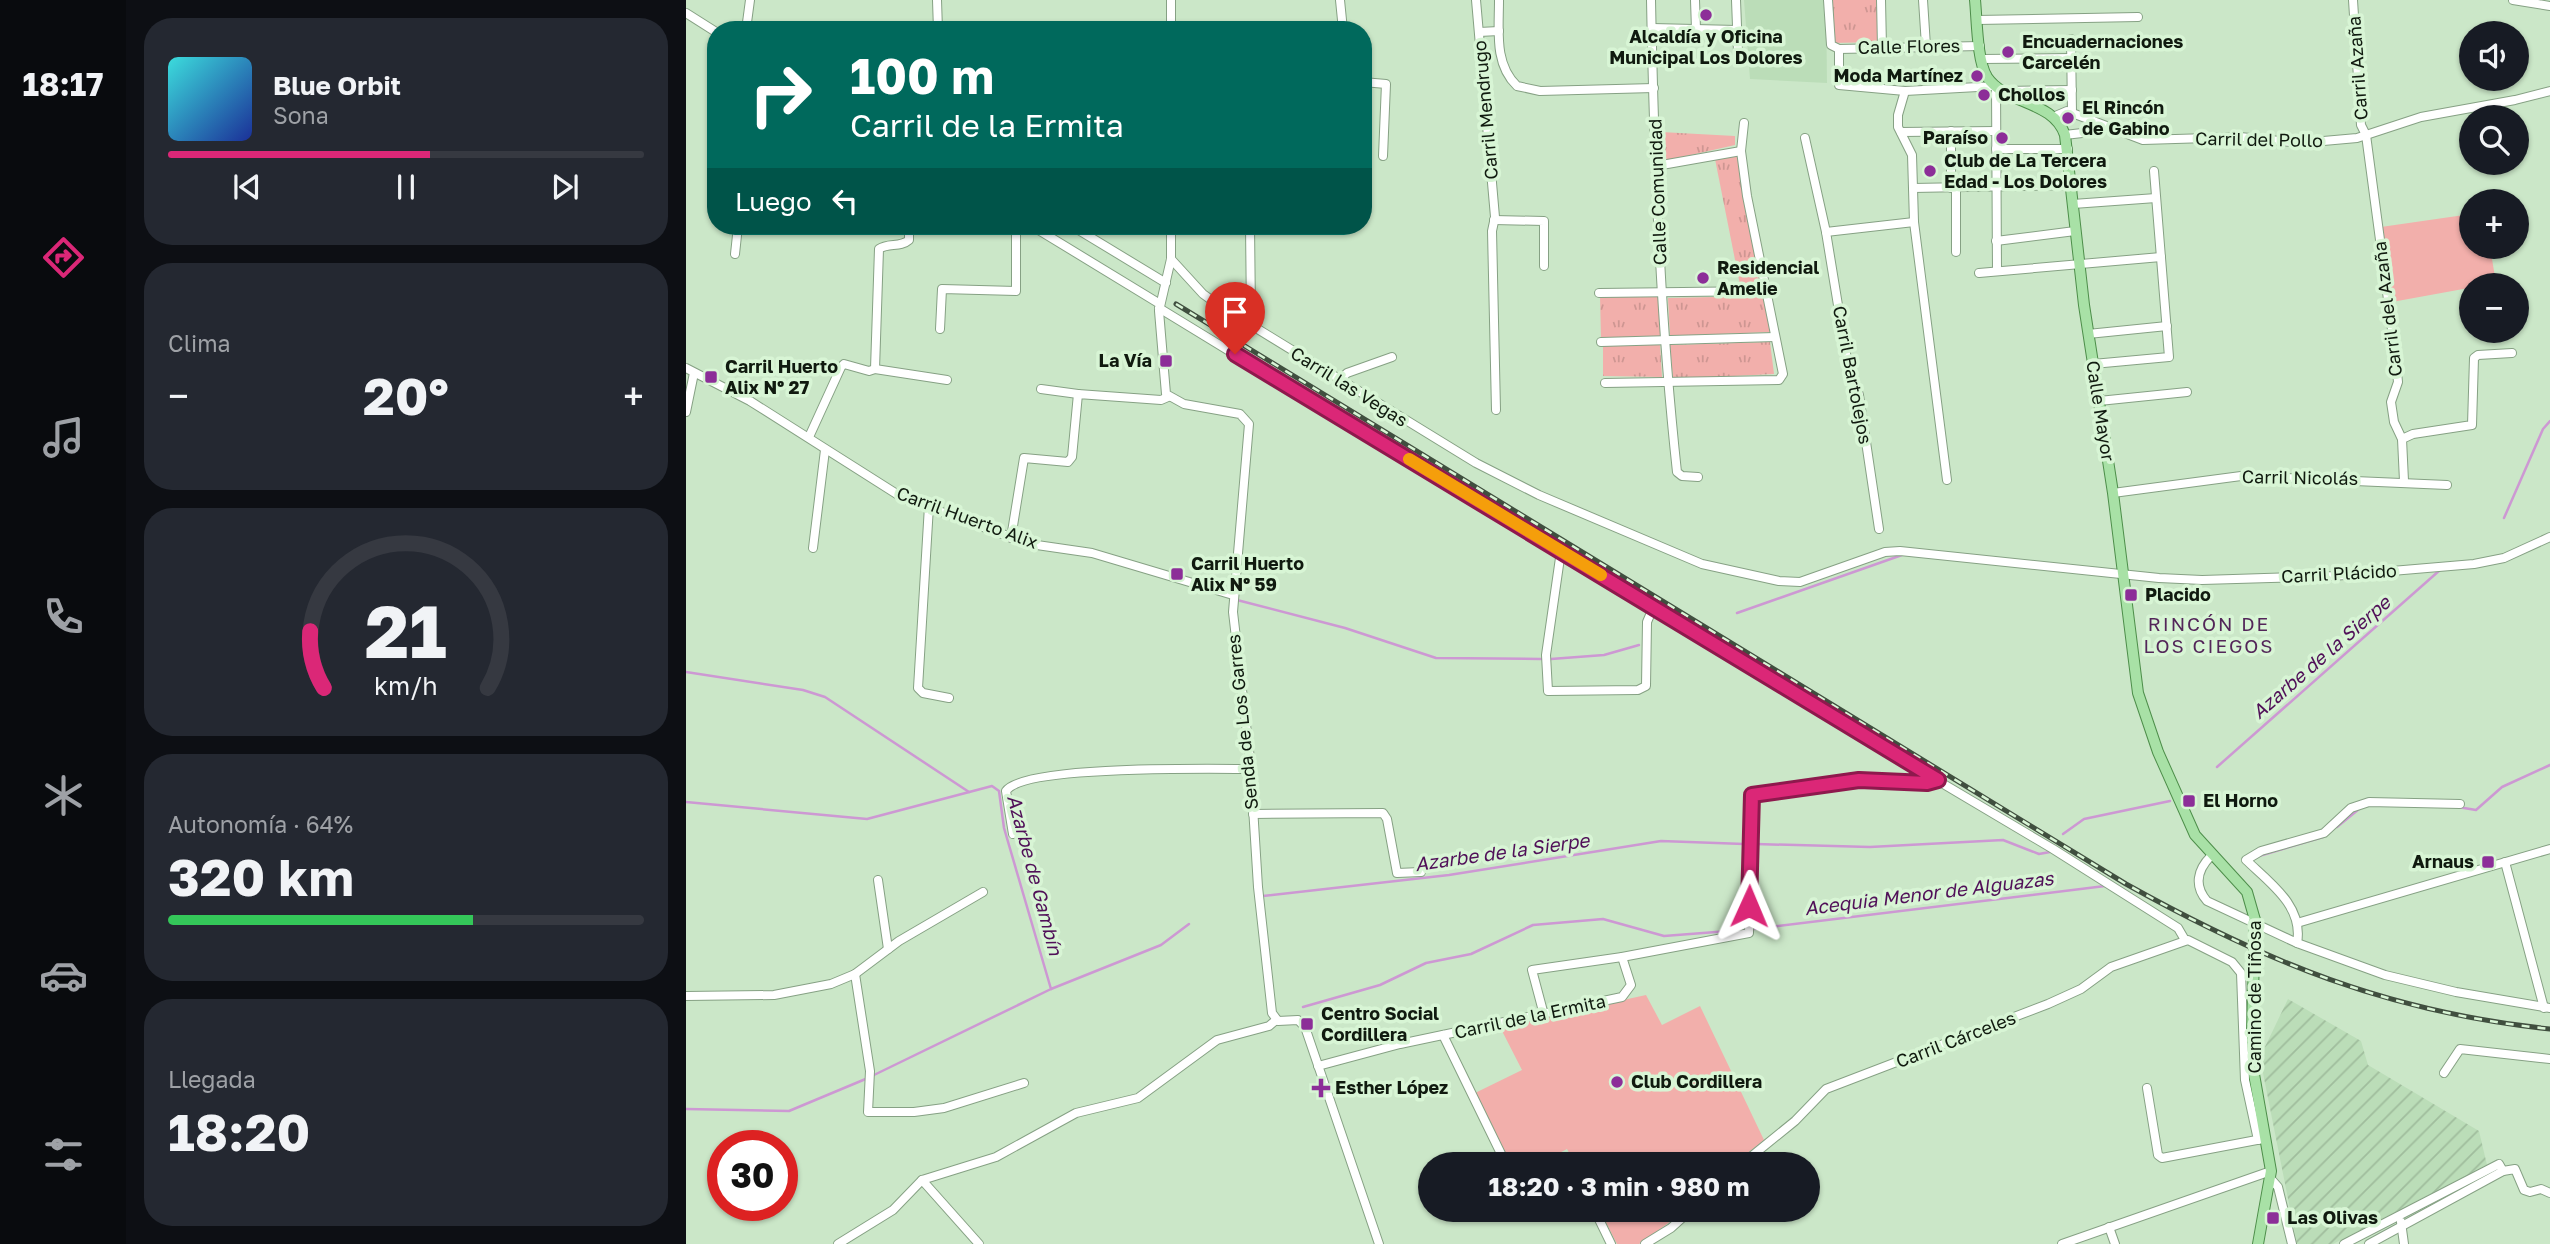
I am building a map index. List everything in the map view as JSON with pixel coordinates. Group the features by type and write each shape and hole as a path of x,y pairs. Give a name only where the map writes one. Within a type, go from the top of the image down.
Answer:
{"main road":[{"path":"1975,0 1986,75 2001,88"},
{"name":"Calle Mayor","path":"2001,88 2053,117 2066,135 2079,262 2113,493 2132,664 2141,703 2181,807 2209,853"},
{"name":"Camino de Tiñosa","path":"2209,853 2247,892 2255,920 2252,1031 2254,1074 2262,1139 2271,1175 2258,1244"}],"street":[{"path":"748,21 750,0"},
{"path":"937,0 938,21"},
{"path":"1171,0 1171,21"},
{"path":"1340,0 1342,21"},
{"name":"Carril Mendrugo","path":"1476,0 1494,220 1492,231 1496,410"},
{"path":"1499,0 1503,67 1517,86 1540,91 1654,88"},
{"name":"Calle Comunidad","path":"1651,0 1656,166 1668,384 1677,472 1682,476 1698,477"},
{"path":"1695,0 1696,29"},
{"path":"1736,0 1738,52"},
{"path":"1828,0 1831,45 1839,49 1839,85 1905,91 2001,88 2072,90"},
{"path":"1881,0 1882,47"},
{"path":"1923,0 1926,46"},
{"name":"Carril Azaña","path":"2353,0 2361,125 2366,135"},
{"path":"2513,0 2550,6"},
{"path":"686,13 707,26"},
{"path":"1977,20 2138,17"},
{"path":"1652,28 1737,30"},
{"path":"1479,32 1499,32"},
{"path":"2053,117 2061,112 2072,113 2071,39"},
{"name":"Calle Flores","path":"1839,49 1980,46"},
{"path":"1982,59 2071,58"},
{"path":"1372,83 1386,84 1383,156"},
{"path":"1997,271 1996,131 2001,88"},
{"path":"1905,91 1898,114 1901,132 1912,155 1914,222 1947,480"},
{"name":"Carril del Pollo","path":"2072,113 2132,137 2157,141 2240,137 2301,144 2366,135 2421,117 2550,91"},
{"path":"2066,135 2082,133 2092,120"},
{"path":"1605,383 1779,380 1783,374 1741,151 1744,123"},
{"path":"1951,131 1956,252"},
{"path":"1901,132 1996,131"},
{"name":"Carril del Azaña","path":"2366,135 2395,352 2398,382 2391,402 2394,422 2402,439 2404,481"},
{"name":"Carril Bartolejos","path":"1805,138 1826,232 1846,354 1859,395 1880,529"},
{"path":"1996,149 2068,149"},
{"path":"1656,166 1741,151"},
{"path":"2093,364 2169,357 2154,171"},
{"path":"1913,188 2072,185"},
{"path":"2073,204 2156,198"},
{"path":"1494,220 1544,221 1544,266"},
{"path":"1826,232 1914,222"},
{"path":"1996,241 2076,231"},
{"path":"735,254 737,235"},
{"path":"875,369 879,249 883,245 904,244 909,240 909,235"},
{"path":"940,329 942,289 1016,291 1016,235"},
{"path":"1046,235 2133,899 2178,928 2185,940 2232,962 2241,973 2245,1080 2262,1139 2162,1158 2158,1155 2147,1088"},
{"path":"1087,235 1166,283"},
{"path":"1041,388 1078,394 1161,400 1168,397 1164,389 1159,306 1171,260 1171,235"},
{"path":"1247,324 1251,314 1250,235"},
{"path":"1979,273 2079,262 2161,257"},
{"name":"Carril las Vegas","path":"1171,260 1203,294 1247,324 1448,447 1539,495 1702,564 1779,581 1811,579 1885,552 1900,551 2123,572"},
{"path":"1599,293 1766,291"},
{"path":"2088,334 2166,326"},
{"path":"1601,342 1775,337"},
{"path":"2402,439 2413,434 2472,425 2474,358 2478,355 2512,353"},
{"path":"1339,381 1347,373 1392,357"},
{"path":"809,437 844,364 869,371 875,369 947,380"},
{"name":"Carril Huerto Alix","path":"686,368 750,401 778,422 809,437 825,450 897,494 1036,546 1092,553 1233,595"},
{"path":"686,412 694,373"},
{"path":"2099,401 2187,392"},
{"path":"1011,538 1024,458 1068,462 1072,457 1078,394"},
{"name":"Senda de Los Garres","path":"1168,397 1184,404 1240,414 1247,420 1233,595 1235,648 1251,769 1260,906 1272,1013 1276,1020"},
{"path":"813,548 825,450"},
{"name":"Carril Nicolás","path":"2113,493 2241,476 2404,481 2447,485"},
{"path":"929,506 918,688 923,693 949,698"},
{"name":"Carril Plácido","path":"2123,572 2202,580 2333,576 2474,564 2504,558 2550,537"},
{"path":"1561,551 1546,655 1548,691 1638,690 1646,685 1647,629 1653,608"},
{"path":"1013,834 1006,791 1010,785 1021,781 1079,773 1251,769"},
{"path":"1544,1015 1532,970 1622,957 1749,933 1752,795 1859,780 1927,783 1938,780"},
{"path":"2297,943 2297,923 2281,892 2246,860 2261,850 2324,833 2351,808 2369,802 2460,804"},
{"path":"1253,814 1383,813 1387,819 1397,873 1422,872"},
{"path":"2297,923 2550,849"},
{"path":"2209,853 2198,878 2200,892 2207,901 2297,943 2385,975 2456,992 2547,1008 2505,862"},
{"path":"878,880 888,949"},
{"path":"686,996 774,995 831,985 855,974 888,949 983,892"},
{"name":"Carril Cárceles","path":"1757,1152 1795,1121 1826,1089 2048,1004 2081,989 2111,967 2185,940"},
{"name":"Carril de la Ermita","path":"1318,1066 1628,994 1631,985 1622,957"},
{"path":"855,974 870,1071 868,1112 914,1112 944,1108 1024,1083"},
{"path":"838,1244 893,1210 922,1180 996,1157 1076,1113 1138,1098 1217,1040 1269,1026 1276,1020 1297,1019 1302,1023 1318,1066 1379,1244"},
{"path":"1443,1035 1500,1152"},
{"path":"2444,1073 2459,1049 2550,1059"},
{"path":"2344,1244 2499,1164 2503,1171"},
{"path":"2369,1244 2503,1171 2515,1169 2524,1190 2530,1192 2541,1189 2550,1193"},
{"path":"2062,1244 2271,1175 2278,1187 2292,1244"},
{"path":"922,1180 979,1244"},
{"path":"2399,1216 2404,1244"},
{"path":"1600,1222 1611,1244"},
{"path":"1645,1244 1678,1222"},
{"path":"2109,1227 2115,1244"}],"shaded area":[{"path":"1744,0 1826,0 1827,83 1750,79"},
{"path":"2288,999 2361,1041 2368,1065 2479,1131 2487,1165 2333,1244 2297,1244 2262,1068 2263,1051"}],"green space":[{"path":"1832,0 1879,0 1879,42 1833,43"},
{"path":"1661,132 1735,136 1735,145 1660,162"},
{"path":"1737,156 1761,289 1741,290 1715,159"},
{"path":"2459,216 2459,259 2492,259 2494,273 2459,273 2459,290 2392,302 2381,227"},
{"path":"1600,296 1660,297 1660,338 1601,339"},
{"path":"1763,296 1770,332 1670,336 1668,298"},
{"path":"1770,342 1774,374 1673,379 1670,345"},
{"path":"1660,344 1662,377 1603,376 1603,346"},
{"name":"Club Cordillera","path":"1646,995 1662,1025 1700,1006 1764,1140 1749,1152 1569,1152 1567,1149 1561,1152 1503,1152 1475,1093 1522,1070 1500,1027"},
{"path":"1606,1222 1670,1222 1639,1244 1617,1244"}],"waterway":[{"name":"Azarbe de la Sierpe","path":"2504,518 2543,429 2550,421"},
{"path":"1737,613 1902,555"},
{"name":"Azarbe de la Sierpe","path":"2217,767 2440,570"},
{"path":"1237,600 1345,628 1436,658 1541,659"},
{"path":"1551,659 1604,655 1639,645"},
{"path":"686,672 803,690 825,697 969,792"},
{"name":"Acequia Menor de Alguazas","path":"2458,807 2476,810 2502,787 2550,765"},
{"name":"Azarbe de Gambín","path":"686,802 867,819 992,786 999,791 1004,828 1051,989"},
{"name":"Azarbe de la Sierpe","path":"2063,834 2084,819 2170,801"},
{"name":"Acequia Menor de Alguazas","path":"2337,827 2359,809"},
{"name":"Acequia Menor de Alguazas","path":"2259,856 2323,837"},
{"name":"Azarbe de la Sierpe","path":"1756,844 1870,847 2003,840 2039,854 2050,852"},
{"name":"Azarbe de la Sierpe","path":"1263,896 1449,875 1661,841 1744,844"},
{"name":"Acequia Menor de Alguazas","path":"1754,929 2105,886"},
{"name":"Acequia Menor de Alguazas","path":"1303,1007 1380,985 1426,963 1471,954 1533,925 1603,919 1664,936 1742,930"},
{"name":"Azarbe de la Sierpe","path":"874,1075 1051,989 1161,945 1189,924"},
{"name":"Azarbe de la Sierpe","path":"686,1109 789,1111 868,1078"}],"railway":[{"path":"1176,304 2126,884 2178,912 2279,960 2382,996 2435,1010 2550,1029"}],"slow traffic":[{"path":"1409,459 1601,575"}],"place":[{"name":"Alcaldía y Oficina Municipal Los Dolores","path":"1706,15"},
{"name":"Encuadernaciones Carcelén","path":"2008,52"},
{"name":"Moda Martínez","path":"1977,76"},
{"name":"Chollos","path":"1984,95"},
{"name":"El Rincón de Gabino","path":"2068,118"},
{"name":"Paraíso","path":"2002,138"},
{"name":"Club de La Tercera Edad - Los Dolores","path":"1930,171"},
{"name":"Residencial Amelie","path":"1703,278"},
{"name":"La Vía","path":"1166,361"},
{"name":"Carril Huerto Alix Nº 27","path":"711,377"},
{"name":"Carril Huerto Alix Nº 59","path":"1177,574"},
{"name":"Placido","path":"2131,595"},
{"name":"El Horno","path":"2189,801"},
{"name":"Arnaus","path":"2488,862"},
{"name":"Centro Social Cordillera","path":"1307,1024"},
{"name":"Club Cordillera","path":"1617,1082"},
{"name":"Esther López","path":"1321,1088"},
{"name":"Las Olivas","path":"2273,1218"}],"district":[{"name":"RINCÓN DE LOS CIEGOS","path":"2209,635"}],"route":[{"path":"1235,354 1643,601 1753,671 1938,780 1927,783 1859,780 1752,795 1749,906"}]}
